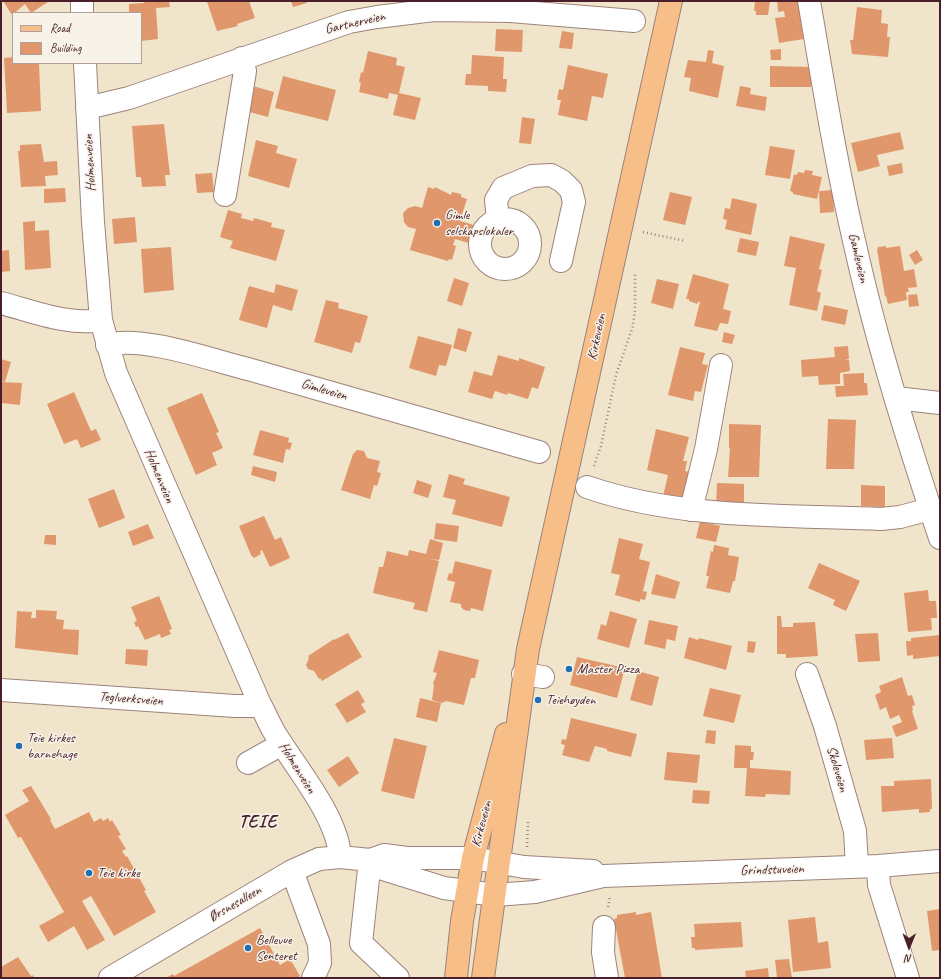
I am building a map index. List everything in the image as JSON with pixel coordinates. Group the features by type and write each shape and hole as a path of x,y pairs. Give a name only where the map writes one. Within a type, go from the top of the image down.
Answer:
{"main road":[{"name":"Kirkeveien","path":"456,978 480,893 486,860 533,675 542,580 672,1"},
{"name":"Kirkeveien","path":"483,978 480,893 486,860"}],"street":[{"path":"82,1 82,12"},
{"name":"Gamleveien","path":"809,1 854,244 880,345 940,538"},
{"name":"Gartnerveien","path":"87,108 129,98 349,22 377,17 434,10 550,7 634,20"},
{"path":"225,195 245,71 242,58"},
{"name":"Holmenveien","path":"85,64 93,222 101,320 107,345 125,398 259,702 282,744 329,819 340,844 340,857"},
{"path":"498,220 496,200 503,188 532,176 551,175 562,181 571,190 574,202 561,262"},
{"path":"1,303 65,319 93,321 101,320"},
{"name":"Gimleveien","path":"107,345 117,342 140,342 192,354 539,452"},
{"path":"691,510 706,449 721,365"},
{"path":"896,398 940,403"},
{"path":"587,487 614,496 691,510 881,519 900,517 930,509"},
{"name":"Skoleveien","path":"807,674 825,726 855,831 867,866 878,885 908,978"},
{"name":"Teglverksveien","path":"1,690 235,706 253,706 259,702"},
{"path":"248,764 282,744"},
{"name":"Ørsnesalleen","path":"110,978 292,870 319,859 340,857 370,860 384,855 407,858 486,860"},
{"path":"370,860 361,943 388,974"},
{"name":"Ørsnesalleen","path":"370,860 383,869 444,888 480,893"},
{"name":"Grindstuveien","path":"486,860 524,867 598,872 603,876"},
{"name":"Grindstuveien","path":"480,893 535,892 603,876 867,866 940,861"},
{"path":"292,870 320,944 320,963 313,978"},
{"path":"604,927 603,952 607,978"}],"path":[{"path":"641,239 644,224"},
{"path":"642,231 685,241"},
{"path":"587,487 601,446 616,375 633,326 635,310 635,270"},
{"path":"526,851 528,814"}],"building":[{"path":"3,1 48,2 33,12 30,12 25,4 16,12 12,12 12,15"},
{"path":"144,1 169,1 170,7 156,8 158,39 142,41 142,12 129,12 129,4 144,3"},
{"path":"249,1 255,18 237,24 238,26 217,31 207,2"},
{"path":"291,1 306,1 307,3 293,7"},
{"path":"755,1 770,1 768,15 756,15 756,11 754,11"},
{"path":"777,1 799,1 808,30 802,31 804,39 779,43 775,18 785,17 784,11 778,12"},
{"path":"857,7 882,10 881,23 888,24 887,37 890,37 888,57 852,54 850,40 853,40"},
{"path":"496,29 523,30 522,52 495,51"},
{"path":"562,31 574,33 572,49 559,48"},
{"path":"781,49 781,60 771,60 770,50"},
{"path":"708,50 714,51 712,63 724,66 718,98 689,91 691,78 684,77 688,60 706,62"},
{"path":"368,51 397,58 396,65 405,67 399,93 421,98 415,120 393,115 398,95 389,93 388,99 359,92 361,72 363,73"},
{"path":"472,55 504,57 503,79 507,79 506,92 488,91 488,86 465,85 466,74 471,74"},
{"path":"12,57 12,64 39,64 41,111 7,113 4,58"},
{"path":"568,65 608,74 603,98 592,96 587,121 558,115 561,100 557,100 559,89 563,90"},
{"path":"770,66 812,67 811,87 770,87"},
{"path":"283,76 336,90 328,121 275,108"},
{"path":"253,86 274,92 268,117 246,111"},
{"path":"740,86 751,88 750,94 767,97 765,111 736,106"},
{"path":"522,117 535,119 531,144 519,143"},
{"path":"164,124 170,175 165,175 166,186 142,187 141,177 136,177 132,126"},
{"path":"900,132 904,149 877,155 880,166 858,172 851,143"},
{"path":"256,140 278,146 276,153 297,159 289,188 248,176"},
{"path":"41,144 44,162 57,161 58,175 45,176 46,186 21,187 18,151 20,151 20,145"},
{"path":"770,146 795,150 790,179 765,175"},
{"path":"902,163 903,173 889,176 887,166"},
{"path":"805,170 813,171 812,175 822,177 817,199 793,194 793,192 790,191 794,174 797,175 798,172 804,173"},
{"path":"212,173 214,192 197,193 195,174"},
{"name":"Gimle selskapslokaler","path":"428,187 434,189 435,187 451,195 452,192 461,194 461,197 467,199 460,221 477,226 472,244 455,239 453,245 456,246 452,260 449,259 448,261 410,250 416,229 408,227 404,222 403,213 408,208 415,206 422,208"},
{"path":"65,188 66,202 44,203 44,189"},
{"path":"833,190 834,212 820,213 819,191"},
{"path":"670,192 692,197 685,225 663,220"},
{"path":"732,198 757,204 751,235 725,229 727,220 723,219 725,208 730,209"},
{"path":"228,210 242,214 241,218 253,221 254,218 272,223 271,227 285,230 276,261 230,248 233,241 220,237"},
{"path":"135,217 137,242 114,244 112,219"},
{"path":"35,221 35,231 49,230 51,268 25,270 23,222"},
{"path":"790,236 825,244 819,269 822,270 817,291 821,293 817,311 789,305 796,268 784,266"},
{"path":"740,238 759,242 756,256 737,252"},
{"path":"886,246 886,248 900,246 904,271 914,269 917,287 908,288 909,292 906,292 907,300 888,304 885,296 877,250 878,247"},
{"path":"171,247 174,290 144,293 141,249"},
{"path":"9,250 10,271 1,272 1,251"},
{"path":"917,250 923,260 915,265 909,255"},
{"path":"693,274 729,284 723,309 731,311 728,324 720,323 717,331 694,326 700,302 697,304 689,301 689,299 686,299"},
{"path":"454,278 469,283 462,306 447,301"},
{"path":"657,279 679,284 673,309 651,303"},
{"path":"276,284 298,290 292,311 273,305 267,328 239,320 249,286 274,293"},
{"path":"917,294 919,306 909,307 908,295"},
{"path":"326,300 339,303 338,308 368,316 360,343 355,342 352,353 314,342"},
{"path":"824,305 848,310 845,325 821,320"},
{"path":"458,328 472,332 466,352 453,348"},
{"path":"724,332 735,335 732,344 722,342"},
{"path":"418,336 452,345 446,366 439,365 436,376 409,368"},
{"path":"848,346 849,359 845,360 849,360 850,371 840,373 840,384 819,385 818,376 802,377 801,360 835,357 834,347"},
{"path":"680,347 705,353 702,364 708,365 701,392 695,391 693,401 668,395"},
{"path":"498,355 519,361 519,358 545,367 538,389 532,387 528,399 495,391 492,399 468,392 474,371 492,376"},
{"path":"1,359 11,362 5,382 1,381"},
{"path":"864,373 864,383 867,383 868,395 836,397 835,386 844,386 843,374"},
{"path":"1,382 22,383 20,405 1,403"},
{"path":"74,392 91,431 96,429 101,440 81,448 77,439 64,444 47,404"},
{"path":"202,393 219,432 216,433 223,448 212,453 217,465 196,475 167,408"},
{"path":"828,419 856,420 854,469 826,469"},
{"path":"729,424 761,425 759,477 728,477 730,448"},
{"path":"656,429 689,437 683,461 687,461 685,471 692,472 685,502 663,496 668,475 647,470"},
{"path":"260,430 289,438 288,442 292,443 290,450 286,449 283,463 253,455"},
{"path":"357,450 364,451 367,458 380,461 377,472 381,473 377,486 374,485 370,499 341,490 353,454"},
{"path":"253,466 277,472 275,482 251,475"},
{"path":"449,474 465,479 463,484 510,497 502,527 452,514 456,500 443,497"},
{"path":"417,480 432,485 428,498 413,493"},
{"path":"717,483 744,484 744,508 716,507"},
{"path":"861,485 885,486 885,507 861,506"},
{"path":"114,489 125,518 99,528 88,499"},
{"path":"264,516 275,540 281,537 290,558 270,567 262,550 260,551 261,554 254,558 251,555 239,526"},
{"path":"700,521 720,526 716,542 696,538"},
{"path":"436,523 459,526 457,542 434,539"},
{"path":"148,524 154,538 133,546 128,532"},
{"path":"45,535 56,535 56,545 44,544"},
{"path":"619,538 643,544 639,559 650,562 643,591 647,592 645,600 640,599 640,602 615,595 620,575 611,573"},
{"path":"430,539 443,543 439,560 430,559 439,561 427,612 413,609 415,603 373,593 379,567 383,567 387,551 408,556 409,550 426,554"},
{"path":"714,545 729,548 728,555 739,557 735,581 733,581 730,593 706,588 709,576 706,576 711,551 713,552"},
{"path":"455,561 492,570 483,611 471,608 470,611 464,610 461,607 461,604 450,602 455,582 447,580 449,573 452,574"},
{"path":"819,563 860,581 846,611 833,605 835,600 808,588"},
{"path":"656,574 680,582 675,599 651,594"},
{"path":"928,590 929,601 936,601 937,618 931,618 932,630 908,632 904,593"},
{"path":"159,596 172,629 169,630 171,634 161,638 160,634 145,640 138,626 136,627 134,622 137,621 131,607"},
{"path":"36,610 57,611 56,619 64,620 63,629 79,630 78,655 15,648 17,611 32,612 31,618 36,618"},
{"path":"610,611 637,619 629,648 597,639 601,624 606,626"},
{"path":"777,616 781,616 782,627 793,627 793,623 815,622 818,656 786,658 786,654 777,654"},
{"path":"649,620 678,626 675,641 667,639 665,649 644,644"},
{"path":"348,633 362,657 322,681 314,671 308,669 306,665 309,658 308,656 334,639"},
{"path":"878,633 880,661 858,662 855,634"},
{"path":"940,635 940,656 913,659 913,655 907,656 906,641 911,641 911,638"},
{"path":"689,637 732,646 726,670 684,658"},
{"path":"748,641 756,642 754,653 747,652"},
{"path":"126,649 148,650 147,666 125,664"},
{"path":"439,650 479,660 475,678 471,678 464,705 446,701 442,703 432,700 433,684 437,673 433,672"},
{"path":"577,657 625,668 617,698 570,685"},
{"path":"638,671 659,677 652,706 630,700"},
{"path":"902,677 908,696 912,695 915,705 912,706 912,711 918,729 896,737 892,726 902,722 899,715 890,719 886,707 880,710 875,695 881,692 879,686"},
{"path":"710,688 741,695 734,723 703,716"},
{"path":"358,690 365,702 361,704 366,712 347,723 335,704"},
{"path":"420,698 441,703 437,722 416,717"},
{"path":"571,718 637,734 631,757 607,751 607,749 595,746 589,762 562,755 565,745 561,744 562,739 566,740"},
{"path":"707,730 716,731 715,744 705,743"},
{"path":"394,738 427,746 414,799 381,791"},
{"path":"892,738 894,758 866,760 864,740"},
{"path":"735,745 751,746 751,752 754,752 753,760 750,760 750,768 791,771 790,795 766,794 765,797 745,796 747,768 734,768"},
{"path":"667,752 700,755 697,783 664,780"},
{"path":"348,756 359,773 339,787 327,770"},
{"path":"931,779 932,809 930,809 930,812 919,813 919,809 882,812 881,786 894,786 894,781"},
{"name":"Teie kirke","path":"31,786 51,819 50,820 55,829 89,812 94,822 101,818 103,821 108,818 110,822 112,820 121,835 118,836 126,849 122,851 126,857 127,856 146,890 144,891 156,912 114,936 91,896 82,901 105,940 87,950 74,926 48,942 39,926 64,912 21,837 18,838 5,815 29,801 22,790"},
{"path":"693,790 710,791 709,804 692,803"},
{"path":"940,909 940,950 932,951 927,911"},
{"path":"636,912 636,915 651,912 662,978 625,978 614,919 617,918 617,915"},
{"path":"815,917 818,943 828,941 831,968 793,972 788,920"},
{"path":"741,922 743,947 695,950 695,948 692,948 691,937 695,937 694,924"},
{"name":"Bellevue Senteret","path":"260,928 280,965 290,959 300,976 297,978 166,978 173,974 174,976"},
{"path":"18,957 34,978 1,978 1,967"},
{"path":"789,959 792,978 777,978 775,960"},
{"path":"768,968 769,978 746,978 745,971"}],"place":[{"name":"Gimle selskapslokaler","path":"437,223"},
{"name":"Master Pizza","path":"569,669"},
{"name":"Teiehøyden","path":"538,700"},
{"name":"Teie kirkes barnehage","path":"19,746"},
{"name":"Teie kirke","path":"89,873"},
{"name":"Bellevue Senteret","path":"248,948"}],"district":[{"name":"TEIE","path":"258,822"}]}
